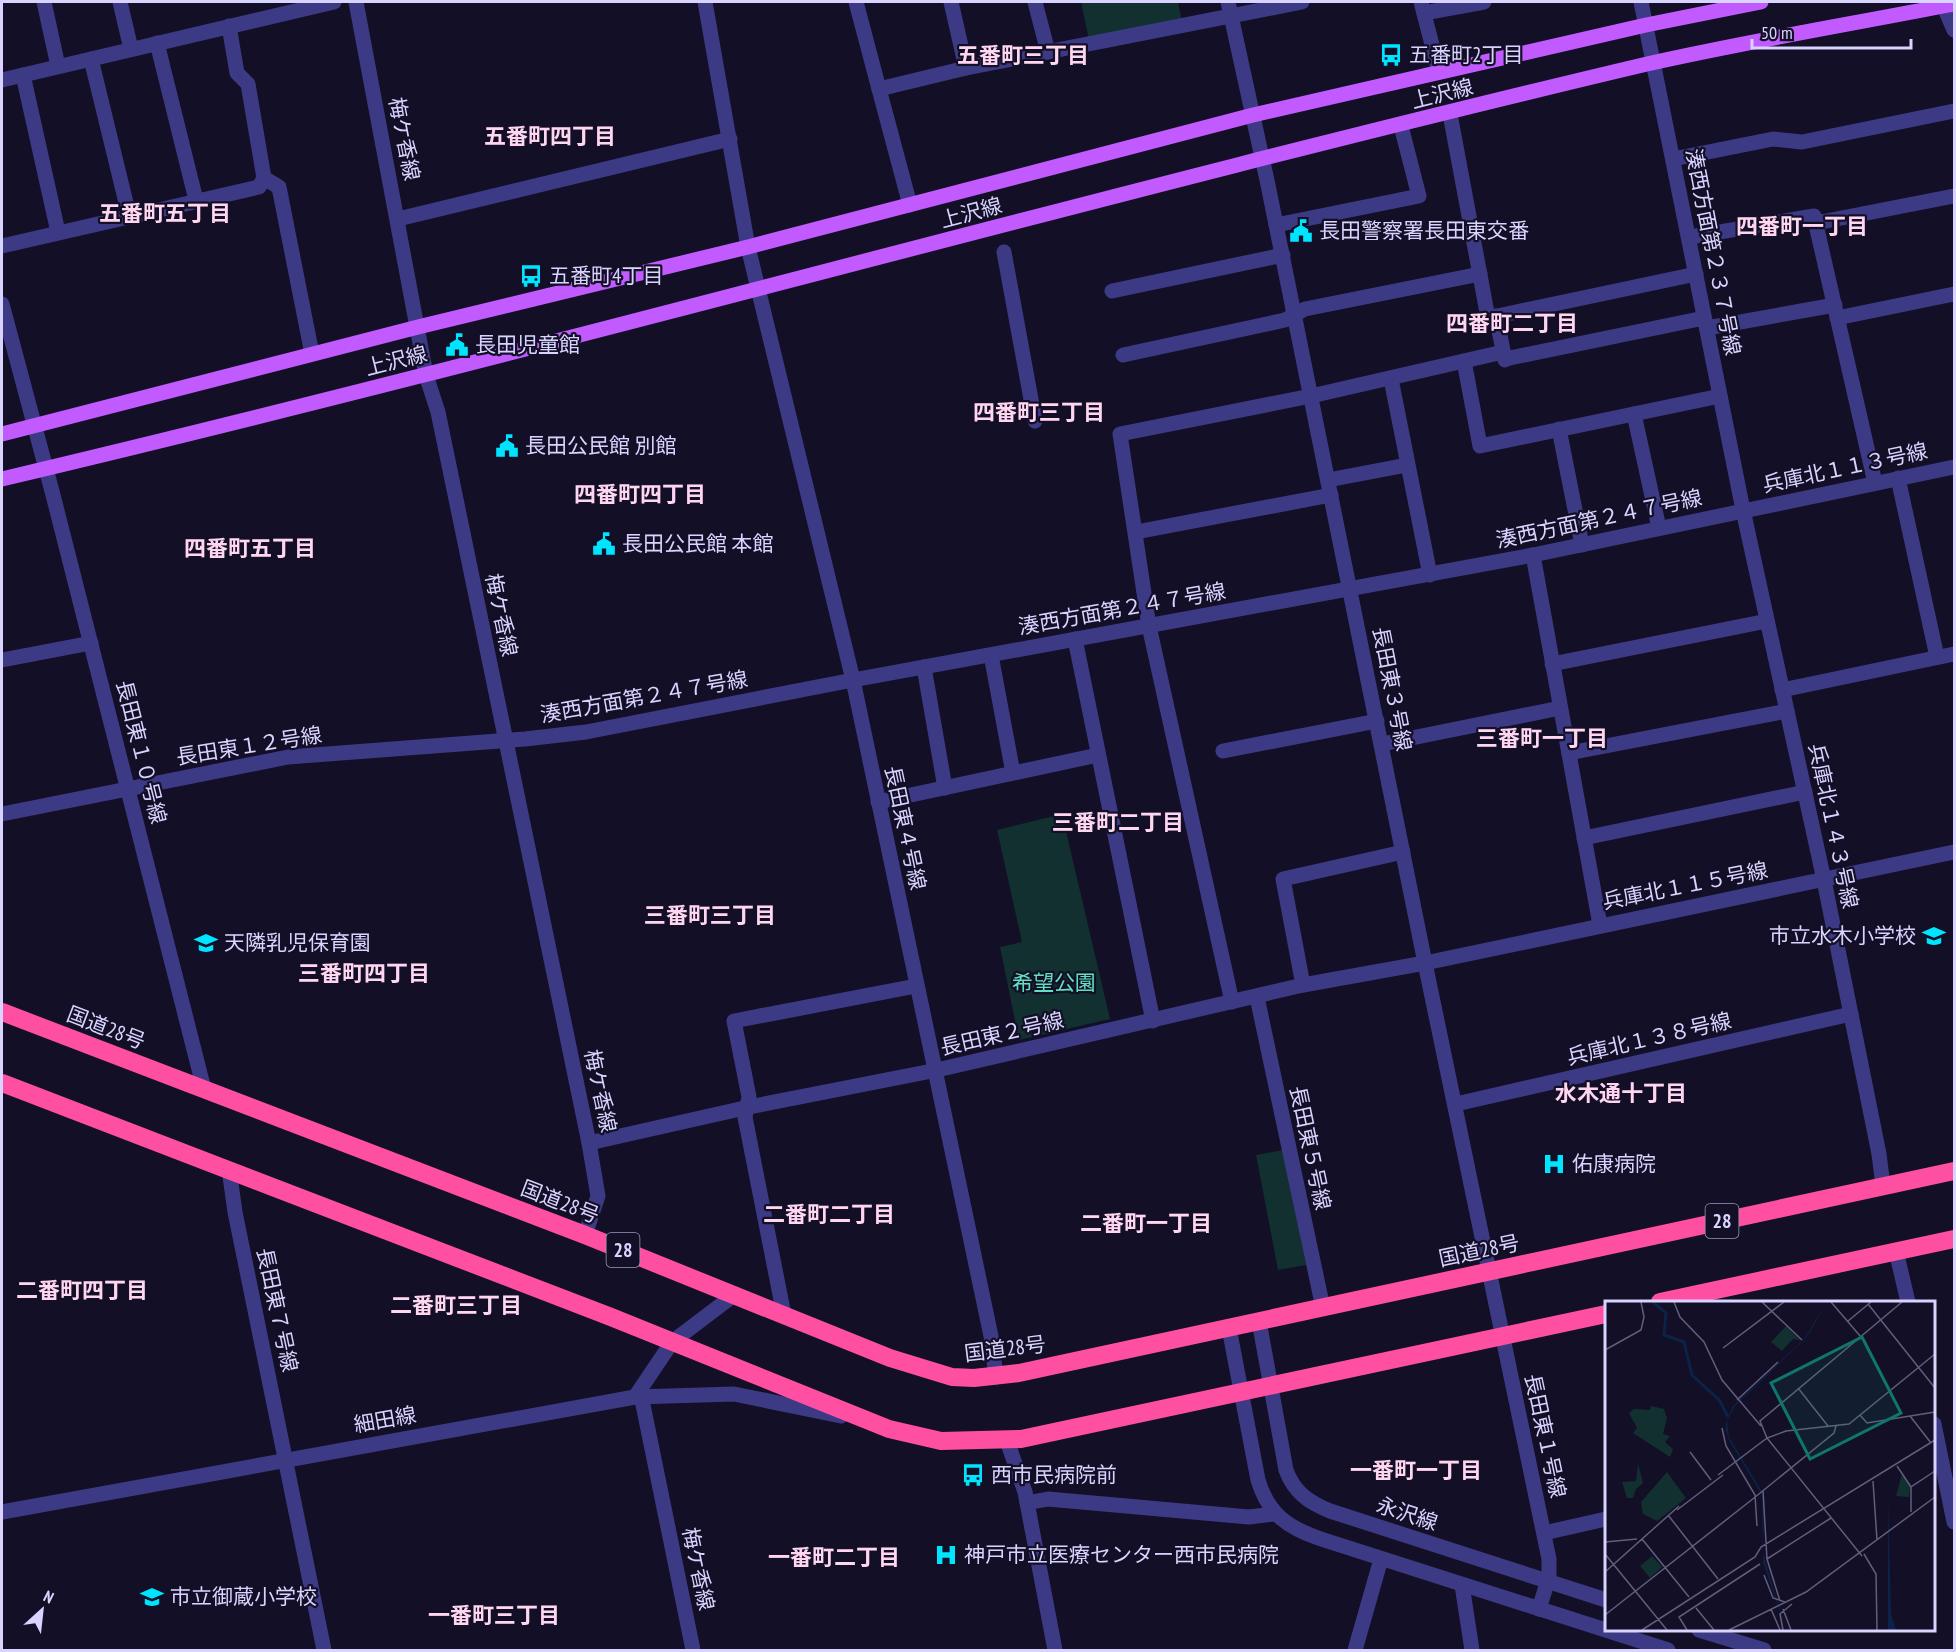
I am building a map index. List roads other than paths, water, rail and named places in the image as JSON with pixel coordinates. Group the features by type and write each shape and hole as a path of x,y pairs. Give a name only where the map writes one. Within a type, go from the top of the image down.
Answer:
{"highway":[{"name":"国道28号","path":"2,1012 585,1235 784,1316 930,1372 952,1377 996,1377 1954,1171"},
{"path":"2,1083 672,1341 865,1420 915,1436 940,1441 1007,1441 1605,1314"},
{"path":"1665,1301 1954,1239"}],"main road":[{"name":"上沢線","path":"2,434 418,327 748,247 1253,115 1734,4 1761,2"},
{"name":"上沢線","path":"2,479 426,375 1263,159 1653,63 1947,4"}],"street":[{"path":"44,2 58,66"},
{"path":"120,2 131,49"},
{"path":"2,80 334,2"},
{"name":"梅ケ香線","path":"356,2 426,375 438,412 589,1143 598,1196 585,1235"},
{"name":"長田東４号線","path":"705,2 748,247 853,680 916,986 937,1070 991,1336 996,1377"},
{"path":"856,2 910,205"},
{"path":"951,2 966,68"},
{"path":"1035,2 1048,52"},
{"path":"879,89 966,68 1048,52 1229,8 1302,2"},
{"path":"1438,72 1423,7 1484,2"},
{"name":"湊西方面第２３７号線","path":"1641,2 1743,510"},
{"path":"1947,4 1954,30"},
{"name":"長田東３号線","path":"1229,8 1263,159 1489,1272"},
{"path":"2,246 259,187 264,178 248,84 237,73 229,26"},
{"path":"157,43 196,200"},
{"path":"91,59 129,215"},
{"path":"23,75 58,232"},
{"path":"1673,159 1773,139 1802,142 1954,111"},
{"path":"1450,114 1488,318 1696,274"},
{"path":"1276,225 1419,196 1401,126"},
{"path":"398,219 730,139"},
{"path":"264,178 279,187 312,354"},
{"path":"1816,223 1954,196"},
{"path":"1690,237 1814,216 1875,483"},
{"path":"1004,252 1035,421"},
{"path":"1112,291 1282,255"},
{"path":"1123,355 1285,320 1305,309 1480,274"},
{"path":"1232,1002 1149,626 1120,434 1311,396 1464,361 1504,359 1706,323 1836,311 1954,294"},
{"name":"長田東１０号線","path":"2,304 129,788 204,1089"},
{"path":"1496,316 1504,359"},
{"path":"1464,361 1480,446 1720,396"},
{"path":"1391,379 1430,575"},
{"path":"1634,414 1659,528"},
{"path":"1559,429 1582,545"},
{"path":"1136,532 1330,488 1407,465"},
{"name":"兵庫北１１３号線","path":"1743,510 1954,467"},
{"path":"1898,478 1937,657"},
{"name":"湊西方面第２４７号線","path":"506,740 586,732 991,654 1430,575 1743,510"},
{"name":"兵庫北１４３号線","path":"1743,510 1824,880 1883,1186"},
{"path":"1533,555 1600,925"},
{"path":"1552,664 1767,621"},
{"path":"1074,639 1153,1021"},
{"path":"2,660 91,643"},
{"path":"991,654 1013,773"},
{"path":"1782,690 1954,654"},
{"path":"924,667 945,788"},
{"path":"1382,744 1560,708"},
{"path":"1569,753 1787,711"},
{"path":"1224,751 1377,721"},
{"name":"長田東１２号線","path":"2,814 288,757 506,740"},
{"path":"878,802 1098,755"},
{"path":"1584,838 1805,792"},
{"path":"1303,986 1283,879 1403,852"},
{"name":"兵庫北１１５号線","path":"1425,963 1954,852"},
{"name":"長田東２号線","path":"589,1143 749,1107 937,1070 1303,986 1425,963"},
{"path":"784,1316 745,1117 749,1107 734,1022 916,986"},
{"name":"長田東５号線","path":"1257,997 1323,1308"},
{"name":"兵庫北１３８号線","path":"1456,1104 1851,1014"},
{"name":"長田東７号線","path":"229,1169 235,1212 324,1650"},
{"path":"1896,1251 1908,1301"},
{"name":"長田東１号線","path":"1489,1272 1550,1563 1548,1581 1539,1609"},
{"path":"638,1395 672,1341 734,1295"},
{"name":"永沢線","path":"1259,1321 1286,1470 1293,1486 1306,1500 1330,1512 1605,1600"},
{"path":"1229,1328 1258,1480 1274,1514 1295,1530 1605,1630"},
{"name":"細田線","path":"2,1512 638,1395 734,1394 865,1420"},
{"name":"梅ケ香線","path":"638,1395 693,1650"},
{"path":"1007,1441 1027,1503 1055,1650"},
{"path":"1936,1447 1954,1522"},
{"path":"1027,1503 1048,1498 1250,1517 1274,1514"},
{"path":"1544,1533 1605,1519"},
{"path":"1355,1650 1381,1558"},
{"path":"1462,1585 1472,1650"},
{"path":"1608,1631 1668,1650"},
{"path":"1705,1631 1764,1650"}],"place":[{"name":"五番町2丁目","path":"1391,55"},
{"name":"長田警察署長田東交番","path":"1301,231"},
{"name":"五番町4丁目","path":"531,276"},
{"name":"長田児童館","path":"457,345"},
{"name":"長田公民館 別館","path":"507,446"},
{"name":"長田公民館 本館","path":"604,544"},
{"name":"市立水木小学校","path":"1934,936"},
{"name":"天隣乳児保育園","path":"206,943"},
{"name":"佑康病院","path":"1554,1164"},
{"name":"西市民病院前","path":"973,1475"},
{"name":"神戸市立医療センター西市民病院","path":"946,1555"},
{"name":"市立御蔵小学校","path":"152,1597"}],"district":[{"name":"五番町三丁目","path":"1023,55"},
{"name":"五番町四丁目","path":"550,136"},
{"name":"五番町五丁目","path":"165,213"},
{"name":"四番町一丁目","path":"1802,226"},
{"name":"四番町二丁目","path":"1512,323"},
{"name":"四番町三丁目","path":"1039,412"},
{"name":"四番町四丁目","path":"640,494"},
{"name":"四番町五丁目","path":"250,548"},
{"name":"三番町一丁目","path":"1542,738"},
{"name":"三番町二丁目","path":"1118,822"},
{"name":"三番町三丁目","path":"710,915"},
{"name":"三番町四丁目","path":"364,973"},
{"name":"水木通十丁目","path":"1621,1093"},
{"name":"二番町二丁目","path":"829,1214"},
{"name":"二番町一丁目","path":"1146,1223"},
{"name":"二番町四丁目","path":"82,1290"},
{"name":"二番町三丁目","path":"456,1305"},
{"name":"一番町一丁目","path":"1416,1470"},
{"name":"一番町二丁目","path":"834,1557"},
{"name":"一番町三丁目","path":"494,1615"}],"park label":[{"name":"希望公園","path":"1054,983"}]}
